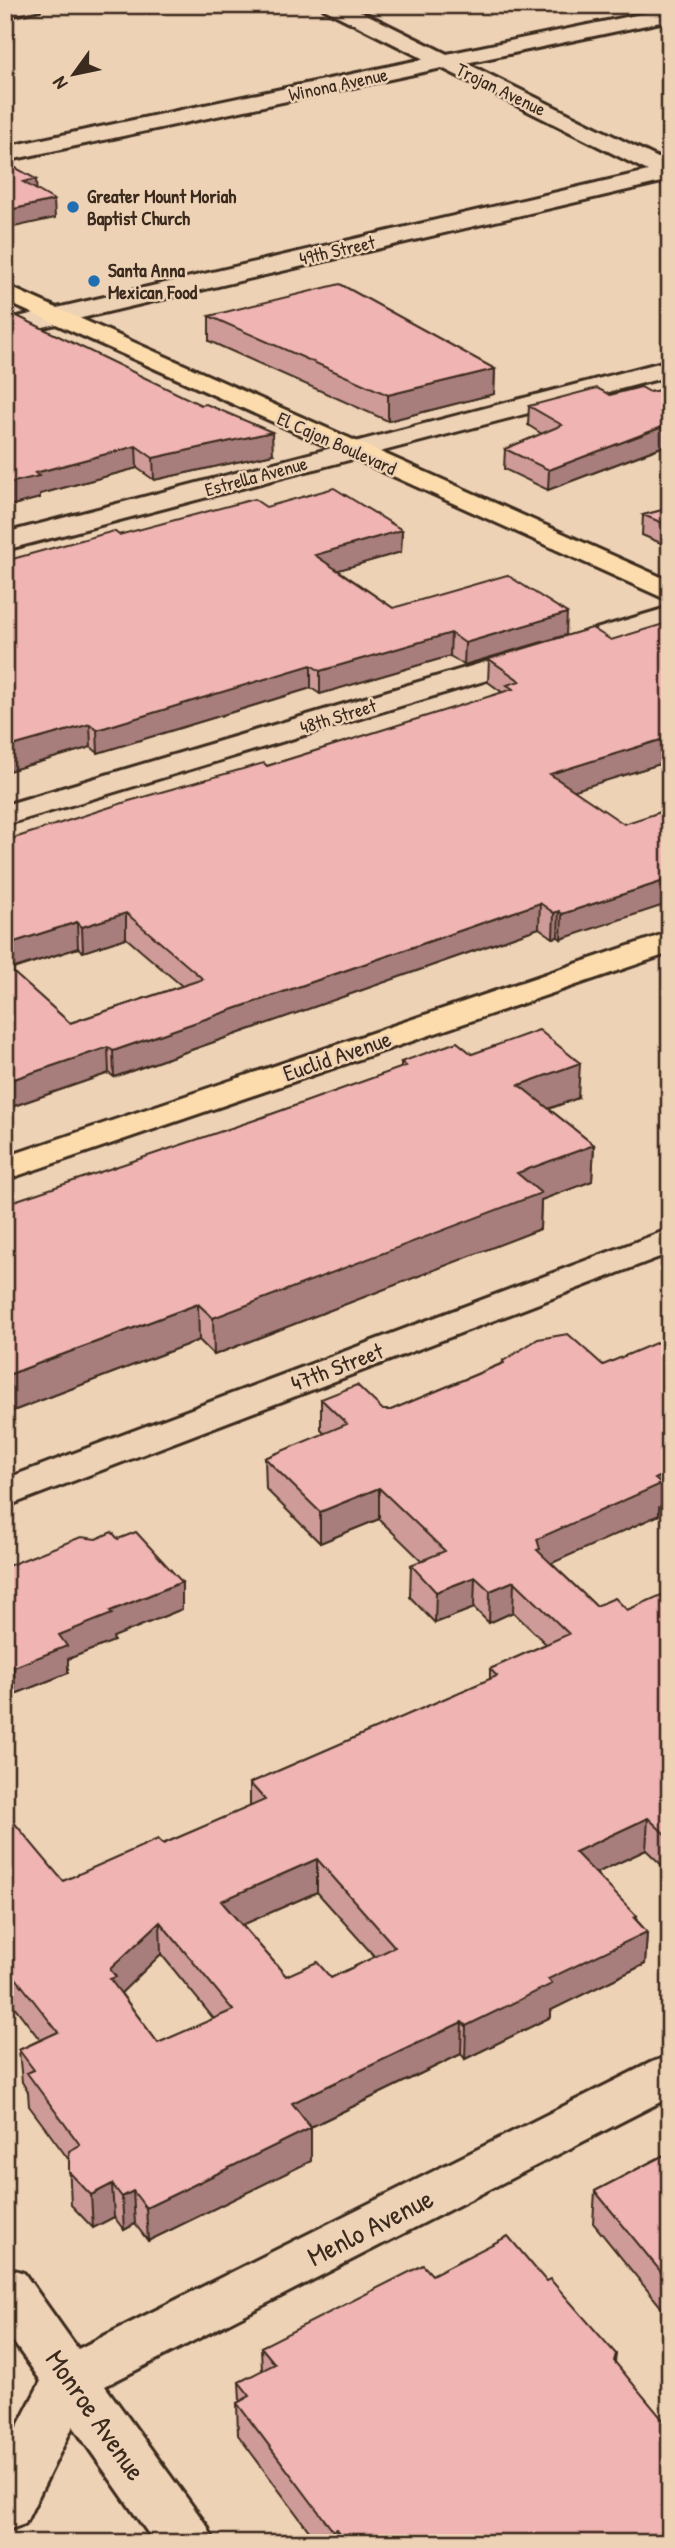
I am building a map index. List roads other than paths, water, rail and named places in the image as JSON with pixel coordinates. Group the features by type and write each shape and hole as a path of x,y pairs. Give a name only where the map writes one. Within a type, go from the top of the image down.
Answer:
{"main road":[{"name":"El Cajon Boulevard","path":"5,292 670,592"},
{"name":"Euclid Avenue","path":"5,1169 670,943"}],"street":[{"path":"5,10 33,5"},
{"name":"Trojan Avenue","path":"331,5 670,173"},
{"name":"Winona Avenue","path":"5,154 670,14"},
{"name":"49th Street","path":"5,328 670,173"},
{"name":"Estrella Avenue","path":"5,542 670,368"},
{"name":"48th Street","path":"5,815 670,616"},
{"name":"47th Street","path":"5,1494 670,1240"},
{"name":"Menlo Avenue","path":"70,2378 670,2075"},
{"name":"Monroe Avenue","path":"5,2288 187,2543"},
{"path":"5,2507 70,2378"}],"place":[{"name":"Greater Mount Moriah Baptist Church","path":"73,207"},
{"name":"Santa Anna Mexican Food","path":"94,281"}]}
